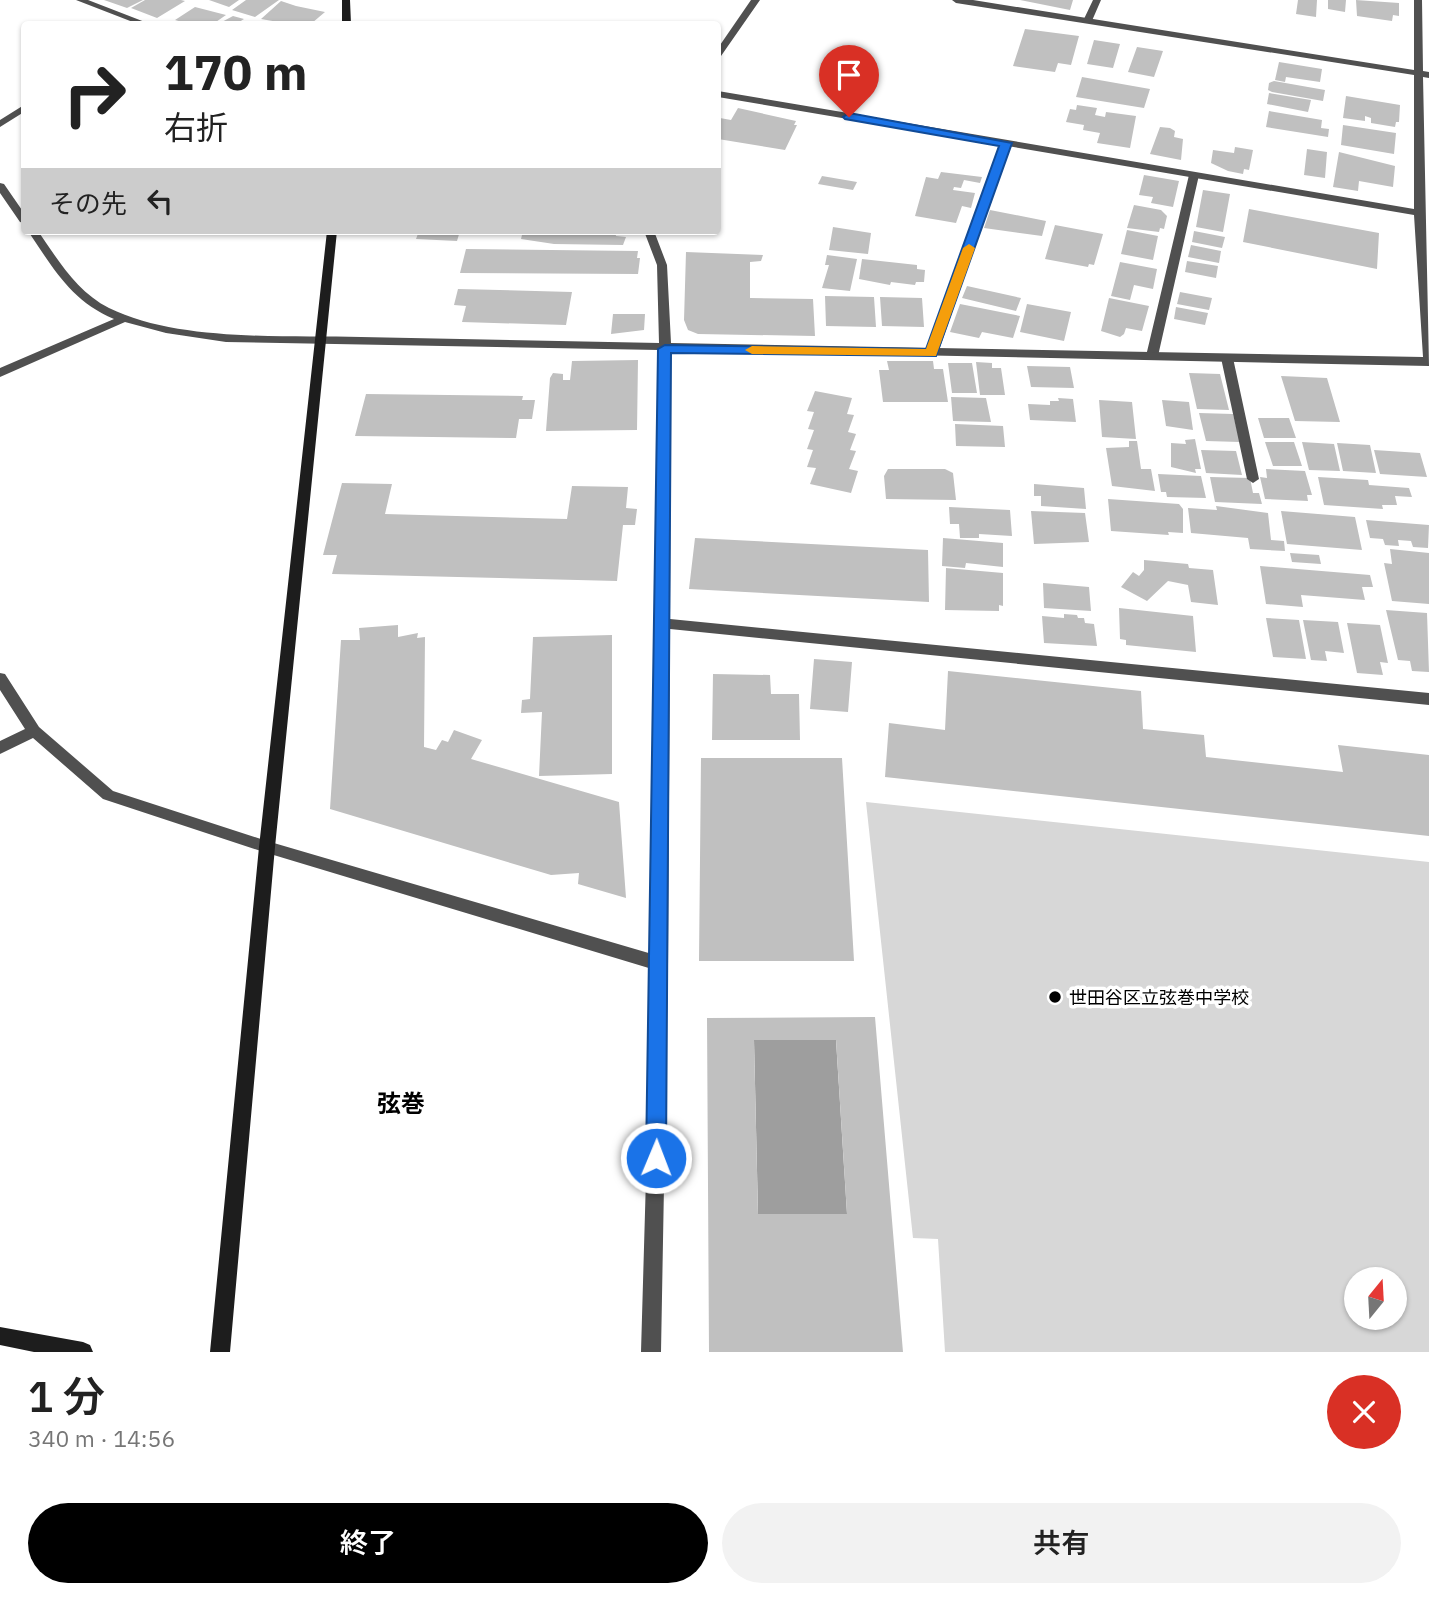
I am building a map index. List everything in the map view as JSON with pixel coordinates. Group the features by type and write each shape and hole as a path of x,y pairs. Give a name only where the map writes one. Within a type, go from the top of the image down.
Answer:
{"street":[{"path":"80,0 137,21"},
{"path":"346,0 347,21"},
{"path":"721,50 756,0"},
{"path":"956,0 1424,75"},
{"path":"1088,21 1097,0"},
{"path":"36,235 76,290 125,318 157,328 226,338 665,349 1429,362 1419,213 1424,75 1418,0"},
{"path":"721,95 1419,213"},
{"path":"0,124 21,110"},
{"path":"932,353 1006,143"},
{"path":"1152,356 1194,175"},
{"path":"0,186 21,216"},
{"path":"220,1352 267,847 332,235"},
{"path":"651,235 662,265 665,349 660,964 652,1352"},
{"path":"0,373 125,318"},
{"path":"1227,358 1252,479"},
{"path":"662,623 1429,699"},
{"path":"0,678 34,731 108,795 267,847 660,964"},
{"path":"0,748 34,731"},
{"path":"0,1336 83,1352"}],"shaded area":[{"path":"866,802 1429,862 1429,1352 945,1352 938,1239 913,1238"},
{"path":"754,1040 836,1040 847,1214 758,1214"}],"building":[{"path":"104,0 143,0 127,8"},
{"path":"145,0 185,1 157,18 131,8"},
{"path":"209,0 239,0 229,7"},
{"path":"246,0 279,0 255,17 232,10"},
{"path":"1020,0 1073,0 1070,10"},
{"path":"1298,0 1317,0 1316,17 1296,14"},
{"path":"1328,0 1346,0 1345,12 1328,9"},
{"path":"1356,0 1399,3 1399,16 1393,15 1392,21 1357,16"},
{"path":"281,1 325,12 314,21 261,19"},
{"path":"195,7 226,15 217,21 175,20"},
{"path":"233,16 244,19 241,21 224,21"},
{"path":"1025,29 1079,36 1071,65 1058,63 1055,72 1013,66"},
{"path":"1094,40 1120,44 1113,68 1087,64"},
{"path":"1137,47 1163,51 1154,77 1128,72"},
{"path":"1279,62 1322,69 1320,82 1286,77 1285,82 1275,80"},
{"path":"1082,77 1150,89 1144,108 1076,97"},
{"path":"1274,81 1325,90 1323,101 1272,92 1268,90 1269,83"},
{"path":"1269,93 1311,100 1308,112 1267,104"},
{"path":"1346,96 1400,105 1399,122 1396,122 1395,127 1371,123 1371,118 1365,116 1365,121 1343,118"},
{"path":"1077,105 1097,108 1095,115 1105,117 1106,112 1136,116 1130,148 1097,143 1100,133 1083,130 1084,125 1066,122 1070,109 1076,110"},
{"path":"738,108 796,121 794,125 797,125 785,150 721,139 721,118 731,120"},
{"path":"1269,111 1322,120 1321,128 1329,129 1328,137 1266,127"},
{"path":"1343,125 1396,133 1394,154 1341,145"},
{"path":"1160,127 1170,128 1175,131 1174,137 1183,139 1181,160 1150,154"},
{"path":"1235,147 1253,150 1249,170 1244,169 1243,174 1211,163 1213,150 1234,153"},
{"path":"1307,149 1327,152 1325,178 1304,175"},
{"path":"1339,152 1395,166 1393,187 1359,181 1358,191 1333,187"},
{"path":"941,172 982,177 980,183 964,180 961,188 954,187 953,190 975,193 971,208 962,206 956,223 915,216 926,177 938,179"},
{"path":"1144,175 1179,181 1173,207 1151,203 1153,197 1139,195"},
{"path":"822,176 857,182 853,190 818,184"},
{"path":"1203,190 1230,194 1223,232 1196,227"},
{"path":"1134,205 1161,210 1167,216 1164,229 1160,228 1159,232 1127,228"},
{"path":"1249,209 1379,233 1377,269 1243,242"},
{"path":"990,210 1046,221 1042,236 984,228"},
{"path":"1055,225 1103,234 1094,265 1089,264 1088,267 1045,259"},
{"path":"833,227 871,233 868,254 829,250"},
{"path":"1127,230 1158,236 1153,260 1121,254"},
{"path":"1194,231 1225,237 1222,248 1192,242"},
{"path":"418,235 459,235 457,241 416,239"},
{"path":"522,235 626,237 623,245 554,244 521,239"},
{"path":"1191,245 1221,251 1219,263 1188,257"},
{"path":"466,249 638,251 637,258 640,258 638,274 460,273"},
{"path":"686,252 763,255 761,261 750,262 750,298 813,299 815,336 698,334 688,330 684,320"},
{"path":"827,255 857,259 850,291 822,288 829,265 825,265"},
{"path":"862,259 917,265 917,269 925,270 924,282 916,282 915,285 891,282 890,285 859,279"},
{"path":"1187,261 1218,266 1216,278 1185,272"},
{"path":"1120,262 1157,269 1153,289 1134,285 1130,300 1111,296"},
{"path":"967,286 1021,298 1016,311 962,298"},
{"path":"458,289 572,292 566,325 462,322 466,306 454,305"},
{"path":"1180,292 1212,298 1209,310 1177,304"},
{"path":"825,296 874,297 876,327 826,326"},
{"path":"880,297 922,298 924,327 882,326"},
{"path":"1109,298 1149,306 1142,331 1126,328 1120,337 1101,331"},
{"path":"960,304 1020,316 1013,338 982,332 979,338 950,332"},
{"path":"1027,304 1071,312 1064,341 1020,332"},
{"path":"1176,307 1208,313 1205,325 1174,319"},
{"path":"613,314 645,314 644,330 611,334"},
{"path":"638,360 637,430 546,431 550,378 553,373 563,374 563,380 570,380 572,361"},
{"path":"887,361 933,361 934,369 943,369 948,402 883,402 879,370 889,370"},
{"path":"976,362 992,363 992,368 1001,368 1005,395 980,395"},
{"path":"948,363 972,363 977,393 952,393"},
{"path":"1027,366 1070,367 1074,388 1031,387"},
{"path":"1189,373 1220,374 1229,410 1197,409"},
{"path":"1281,376 1327,378 1340,422 1295,421"},
{"path":"815,391 852,398 847,414 854,415 848,432 856,434 850,450 856,451 849,469 858,471 851,493 810,484 816,468 807,467 813,450 807,449 814,430 808,429 814,412 807,411"},
{"path":"366,394 523,396 522,400 535,400 532,419 519,419 516,438 355,436"},
{"path":"951,397 986,398 991,422 953,421"},
{"path":"1058,398 1073,399 1076,422 1030,420 1028,404 1050,405 1050,401 1059,401"},
{"path":"1099,400 1132,402 1136,439 1102,437"},
{"path":"1162,400 1189,402 1193,430 1166,426"},
{"path":"1199,413 1233,414 1240,442 1206,441"},
{"path":"1258,418 1289,418 1296,438 1264,438"},
{"path":"955,424 1003,426 1005,447 956,446"},
{"path":"1195,439 1201,469 1195,469 1196,473 1171,467 1171,443 1186,444 1185,440"},
{"path":"1129,441 1137,441 1141,469 1151,469 1155,491 1112,486 1106,448 1129,447"},
{"path":"1265,442 1294,442 1302,466 1273,466"},
{"path":"1302,442 1334,444 1340,471 1309,470"},
{"path":"1337,443 1370,445 1376,473 1343,471"},
{"path":"1201,450 1236,451 1242,475 1206,473"},
{"path":"1374,450 1420,453 1427,477 1380,474"},
{"path":"888,469 945,469 953,473 956,500 886,499 884,476"},
{"path":"1266,469 1305,471 1312,495 1307,495 1308,501 1265,499 1260,477 1267,478"},
{"path":"1158,474 1201,476 1206,498 1167,497 1166,492 1161,492"},
{"path":"1210,477 1250,478 1253,493 1259,493 1262,504 1215,502"},
{"path":"1318,477 1368,480 1369,485 1409,488 1412,497 1395,496 1397,505 1382,505 1383,509 1324,505"},
{"path":"342,483 392,484 385,514 567,519 572,486 628,487 626,508 637,509 635,525 623,525 617,581 332,574 337,555 323,555"},
{"path":"1034,484 1084,488 1086,509 1041,506 1041,496 1034,496"},
{"path":"1108,499 1179,504 1183,509 1183,533 1168,532 1169,535 1111,531"},
{"path":"1216,506 1268,513 1271,540 1284,541 1285,551 1250,549 1248,538 1191,533 1188,508 1217,510"},
{"path":"949,507 1010,510 1012,536 979,534 979,538 960,538 959,524 950,524"},
{"path":"1031,511 1085,513 1089,542 1034,544"},
{"path":"1281,511 1355,517 1362,550 1287,544"},
{"path":"1366,520 1429,525 1428,548 1413,547 1411,541 1398,540 1399,546 1385,545 1383,539 1370,538"},
{"path":"695,538 928,550 929,602 689,589"},
{"path":"943,538 1003,543 1003,567 966,563 965,568 942,566"},
{"path":"1390,549 1429,553 1429,604 1392,601 1384,563 1392,564"},
{"path":"1290,553 1319,555 1321,564 1292,562"},
{"path":"1144,560 1188,564 1189,568 1213,570 1218,605 1191,602 1188,585 1168,581 1147,601 1121,587 1133,572 1139,576 1144,570"},
{"path":"1260,566 1370,575 1373,587 1362,587 1365,600 1301,595 1303,607 1266,604"},
{"path":"946,568 1003,573 1003,606 999,605 999,611 945,610"},
{"path":"1043,583 1089,587 1091,611 1044,608"},
{"path":"1119,608 1193,616 1196,652 1126,645 1126,640 1120,639"},
{"path":"1386,610 1427,613 1429,672 1412,671 1410,661 1398,660"},
{"path":"1064,614 1077,615 1078,618 1084,618 1085,623 1094,624 1097,646 1044,643 1042,616 1064,618"},
{"path":"1266,618 1299,620 1306,659 1273,657"},
{"path":"1303,620 1338,622 1344,653 1325,651 1327,661 1311,660"},
{"path":"1347,623 1380,625 1388,663 1380,662 1383,675 1357,673"},
{"path":"398,625 398,637 418,633 417,638 425,637 424,747 436,750 442,740 448,742 454,730 482,740 471,759 619,802 626,898 578,884 579,873 551,875 330,809 341,640 360,640 359,628"},
{"path":"612,635 612,774 539,776 542,712 521,713 522,700 530,699 533,637"},
{"path":"814,659 852,662 848,712 810,709"},
{"path":"948,671 1141,691 1143,729 1204,735 1206,757 1343,772 1338,745 1429,755 1429,836 885,777 889,723 945,730"},
{"path":"713,674 770,675 771,694 799,694 800,740 712,740"},
{"path":"701,758 842,758 854,961 699,961"},
{"path":"875,1017 903,1352 709,1352 707,1018","holes":["754,1040 836,1040 847,1214 758,1214"]}],"slow traffic":[{"path":"752,350 932,353 969,248"}],"place":[{"name":"世田谷区立弦巻中学校","path":"1055,997"}],"district":[{"name":"弦巻","path":"401,1103"}],"route":[{"path":"656,1158 660,912 661,473 665,349 932,353 1006,143 849,117"}]}
